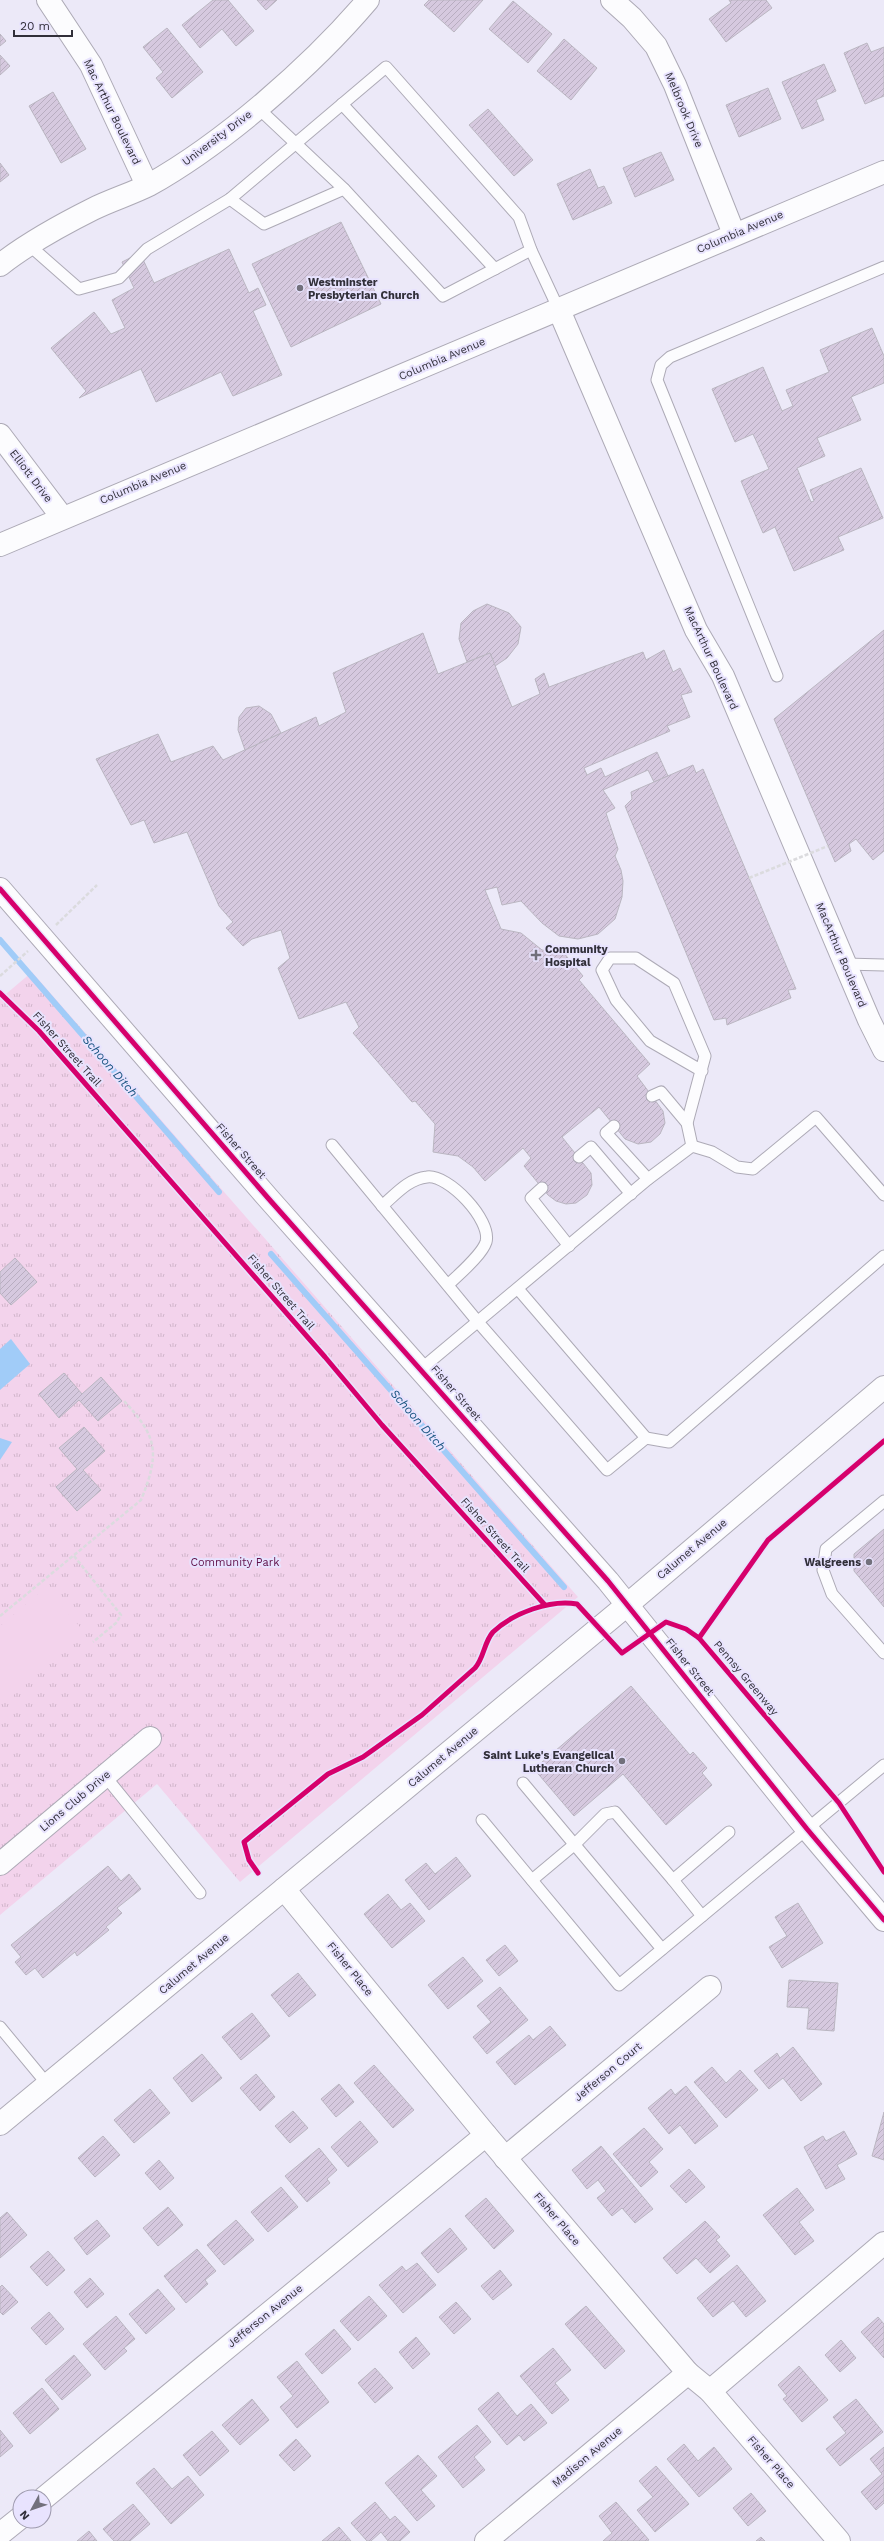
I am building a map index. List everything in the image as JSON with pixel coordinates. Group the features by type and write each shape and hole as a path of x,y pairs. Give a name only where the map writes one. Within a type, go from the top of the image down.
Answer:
{"street":[{"name":"Mac Arthur Boulevard","path":"48,0 91,65 147,185"},
{"name":"University Drive","path":"0,265 29,245 93,209 147,185 190,161 258,107 301,68 368,0"},
{"name":"Melbrook Drive","path":"612,0 632,18 656,46 675,85 734,234"},
{"name":"Columbia Avenue","path":"0,545 62,517 560,310 734,234 884,172"},
{"name":"MacArthur Boulevard","path":"560,310 696,630 722,676 845,964 884,1050"},
{"name":"Elliott Drive","path":"0,434 62,517"},
{"name":"Fisher Street","path":"0,889 34,945 268,1198 422,1369 627,1605 807,1829 884,1920"},
{"name":"Calumet Avenue","path":"0,2124 627,1605 884,1387"},
{"name":"Lions Club Drive","path":"0,1864 150,1738"},
{"name":"Fisher Place","path":"284,1888 505,2158 688,2373 710,2391 839,2541"},
{"name":"Jefferson Court","path":"505,2158 710,1987"},
{"name":"Jefferson Avenue","path":"52,2491 486,2135"},
{"path":"710,2391 884,2243"},
{"name":"Madison Avenue","path":"486,2541 688,2373"},
{"path":"0,2534 12,2524"}],"lane":[{"path":"29,245 79,289 119,278 147,249 230,199 386,67 519,217 531,250 560,310"},
{"path":"342,104 495,269"},
{"path":"258,107 344,189 443,296 531,250"},
{"path":"230,199 264,224 344,189"},
{"path":"777,676 657,380 661,365 670,357 884,267"},
{"path":"692,1146 688,1123 702,1071 705,1056 674,983 636,958 610,958 602,970 616,1000 650,1041 702,1071"},
{"path":"845,964 884,965"},
{"path":"652,1096 661,1092 688,1123"},
{"path":"692,1146 712,1152 737,1167 753,1169 816,1117 884,1195"},
{"path":"614,1126 606,1133 648,1179"},
{"path":"332,1145 478,1322 607,1470 646,1438"},
{"path":"422,1369 648,1179 692,1146"},
{"path":"579,1157 591,1147 631,1194"},
{"path":"382,1206 412,1180 429,1176 448,1183 474,1208 484,1229 486,1241 479,1252 448,1285"},
{"path":"542,1188 531,1198 569,1246"},
{"path":"518,1289 646,1438 669,1442 884,1256"},
{"path":"884,1501 826,1549 823,1570 832,1594 884,1653"},
{"path":"482,1820 619,1984 884,1765"},
{"path":"105,1776 200,1893"},
{"path":"523,1783 662,1950"},
{"path":"532,1880 575,1844 605,1814 615,1812 702,1916"},
{"path":"673,1880 729,1832"},
{"path":"0,2027 48,2084"}],"path":[{"path":"749,878 828,846"},
{"path":"1,975 97,884"},
{"path":"0,1616 141,1500 152,1473 154,1449 146,1428 123,1400"},
{"path":"74,1556 121,1615 116,1623 93,1642"}],"green space":[{"name":"Community Park","path":"32,972 578,1597 240,1882 157,1784 0,1915 0,999"},
{"path":"46,1587 85,1633 3,1704 0,1699 0,1626"}],"water":[{"path":"11,1339 30,1364 0,1390 0,1349"},
{"path":"0,1438 12,1442 0,1460"}],"building":[{"path":"213,0 228,0 254,31 236,46 222,29 200,48 182,25"},
{"path":"257,0 277,0 266,10"},
{"path":"429,0 483,0 454,32 424,5"},
{"path":"729,0 766,0 772,8 726,42 709,19 731,3"},
{"path":"513,1 552,34 528,63 489,29"},
{"path":"167,28 203,72 172,98 156,78 163,72 143,47"},
{"path":"0,34 6,41 0,46"},
{"path":"564,39 597,68 571,100 537,71"},
{"path":"867,43 871,52 884,47 884,96 865,104 844,53"},
{"path":"0,55 10,66 0,75"},
{"path":"824,64 836,91 816,100 824,120 802,129 782,82"},
{"path":"768,88 781,119 739,137 726,105"},
{"path":"53,92 86,149 61,163 29,106"},
{"path":"488,109 533,160 514,176 469,125"},
{"path":"661,152 674,180 635,197 623,168"},
{"path":"0,163 9,175 0,182"},
{"path":"590,169 598,188 604,186 612,203 573,220 557,184"},
{"path":"341,222 381,304 291,347 252,264"},
{"path":"229,249 249,293 258,288 266,305 253,311 282,375 233,396 221,372 156,402 141,369 79,398 86,391 51,348 94,312 111,334 125,328 112,300 134,288 122,262 140,253 154,283"},
{"path":"872,328 884,356 884,383 851,397 861,420 817,438 825,456 797,468 811,502 814,501 810,490 861,468 883,518 838,537 844,550 794,571 775,527 763,533 741,481 769,469 753,434 735,442 712,389 763,367 782,411 793,406 786,390 829,372 820,350"},
{"path":"487,604 509,613 521,627 518,644 507,658 495,666 490,653 467,662 459,639 461,623 473,611"},
{"path":"884,630 884,851 873,860 856,839 849,844 851,851 835,862 774,719"},
{"path":"423,633 438,674 490,653 512,707 540,694 535,679 544,673 549,687 643,652 646,660 664,650 673,672 680,668 692,692 681,695 690,717 667,726 670,731 584,768 587,775 601,768 605,777 657,752 668,776 654,782 648,770 603,790 615,808 606,813 618,849 615,856 621,870 623,881 622,897 615,919 598,934 578,939 559,936 542,923 521,901 502,905 497,887 485,890 501,929 521,933 542,950 563,952 583,976 579,980 650,1064 637,1076 663,1111 665,1123 660,1134 651,1142 638,1144 625,1139 599,1107 562,1137 591,1173 592,1185 587,1195 576,1203 566,1204 556,1201 548,1195 524,1166 531,1158 523,1148 485,1181 473,1167 458,1156 433,1152 435,1124 415,1101 412,1102 353,1033 359,1027 346,1002 299,1019 278,968 290,958 281,930 252,939 243,946 226,928 233,922 219,906 187,832 154,843 144,820 131,825 96,759 158,734 171,762 213,746 223,760 316,717 319,726 346,712 333,673"},
{"path":"259,706 271,714 281,733 245,750 238,730 239,717 246,708"},
{"path":"693,765 696,773 703,769 796,989 788,990 791,998 727,1025 726,1018 714,1020 625,806 632,799 631,792"},
{"path":"15,1258 37,1282 11,1305 0,1293 0,1272"},
{"path":"64,1373 82,1394 101,1377 122,1401 98,1421 79,1400 59,1418 39,1394"},
{"path":"84,1427 105,1451 83,1470 101,1490 77,1511 56,1487 77,1469 59,1448"},
{"name":"Walgreens","path":"884,1529 884,1607 854,1571 854,1554"},
{"name":"Saint Luke's Evangelical Lutheran Church","path":"631,1686 690,1755 693,1752 707,1768 702,1773 712,1785 666,1825 623,1774 574,1816 534,1769"},
{"path":"456,1857 471,1876 429,1910 405,1880 426,1863 435,1874"},
{"path":"108,1866 121,1881 129,1874 141,1889 117,1908 122,1913 106,1927 109,1930 77,1956 75,1952 43,1978 35,1968 26,1975 15,1962 21,1957 11,1945"},
{"path":"388,1894 401,1910 410,1903 425,1921 392,1948 364,1914"},
{"path":"798,1903 823,1943 782,1968 769,1947 787,1936 775,1917"},
{"path":"505,1945 518,1961 499,1976 486,1960"},
{"path":"463,1957 483,1981 448,2009 428,1985"},
{"path":"298,1973 316,1995 289,2017 271,1995"},
{"path":"789,1980 838,1983 834,2031 807,2029 809,2008 787,2007"},
{"path":"500,1987 528,2020 487,2054 473,2037 491,2022 477,2006"},
{"path":"252,2013 270,2036 241,2060 222,2037"},
{"path":"550,2026 566,2045 515,2085 496,2062 529,2035 533,2040"},
{"path":"793,2047 822,2084 801,2101 783,2078 769,2089 754,2071 777,2053 780,2058"},
{"path":"202,2054 222,2078 192,2102 173,2078"},
{"path":"374,2065 414,2110 393,2128 354,2083"},
{"path":"712,2067 726,2083 740,2070 758,2090 726,2118 694,2082"},
{"path":"256,2074 275,2097 260,2111 240,2088"},
{"path":"339,2084 354,2102 336,2117 321,2099"},
{"path":"686,2086 718,2126 695,2144 680,2125 669,2134 648,2108 671,2089 675,2095"},
{"path":"150,2089 170,2113 134,2143 114,2120"},
{"path":"293,2111 308,2128 290,2143 275,2126"},
{"path":"884,2112 884,2160 872,2156"},
{"path":"360,2121 378,2142 348,2167 331,2147"},
{"path":"644,2128 663,2149 649,2162 658,2172 641,2187 613,2154"},
{"path":"844,2131 857,2154 837,2165 845,2179 826,2189 804,2147 823,2136 826,2141"},
{"path":"103,2136 120,2155 95,2177 78,2158"},
{"path":"601,2146 653,2209 635,2223 622,2208 612,2216 597,2198 606,2191 598,2180 587,2189 572,2170"},
{"path":"319,2148 337,2170 327,2179 330,2183 307,2202 285,2176"},
{"path":"159,2160 174,2178 160,2190 145,2173"},
{"path":"689,2169 705,2187 686,2203 670,2186"},
{"path":"281,2187 298,2207 268,2232 251,2212"},
{"path":"797,2188 814,2210 799,2222 814,2241 795,2255 763,2215"},
{"path":"486,2198 514,2231 494,2249 465,2216"},
{"path":"168,2207 183,2225 158,2246 143,2228"},
{"path":"7,2212 27,2235 0,2258 0,2218"},
{"path":"97,2220 110,2236 87,2255 74,2238"},
{"path":"236,2220 254,2240 224,2265 207,2245"},
{"path":"705,2221 720,2237 716,2240 730,2256 710,2273 696,2258 677,2274 663,2258"},
{"path":"450,2228 467,2249 438,2273 421,2253"},
{"path":"197,2249 216,2271 205,2280 208,2284 186,2303 164,2276"},
{"path":"48,2251 65,2270 47,2286 30,2267"},
{"path":"417,2263 436,2285 403,2313 379,2285 402,2266 406,2271"},
{"path":"737,2265 766,2301 746,2317 733,2301 713,2317 697,2298"},
{"path":"500,2270 512,2285 493,2300 481,2286"},
{"path":"90,2278 104,2294 87,2308 74,2292"},
{"path":"2,2285 18,2302 3,2315 0,2312 0,2287"},
{"path":"158,2289 175,2309 146,2334 129,2314"},
{"path":"369,2296 387,2316 358,2341 340,2321"},
{"path":"456,2302 471,2319 454,2334 439,2317"},
{"path":"586,2306 625,2351 605,2369 565,2324"},
{"path":"49,2312 64,2329 46,2345 31,2328"},
{"path":"116,2316 135,2339 124,2348 127,2351 105,2370 83,2344"},
{"path":"878,2317 884,2324 884,2358 861,2332"},
{"path":"334,2329 351,2349 322,2374 305,2354"},
{"path":"416,2337 430,2354 413,2369 399,2352"},
{"path":"841,2340 856,2358 840,2372 825,2355"},
{"path":"553,2348 571,2370 555,2383 569,2400 552,2414 520,2376"},
{"path":"74,2355 91,2375 62,2400 45,2380"},
{"path":"297,2361 329,2402 297,2428 280,2407 293,2396 277,2377"},
{"path":"799,2366 828,2400 802,2422 783,2399 787,2396 778,2385"},
{"path":"375,2368 393,2388 375,2403 358,2383"},
{"path":"42,2388 59,2409 30,2434 13,2413"},
{"path":"498,2392 517,2416 531,2404 547,2423 524,2441 519,2435 507,2445 478,2409"},
{"path":"252,2399 269,2420 240,2445 222,2425"},
{"path":"856,2399 883,2432 840,2466 826,2449 846,2433 833,2417"},
{"path":"477,2425 491,2442 474,2457 485,2470 463,2488 438,2457"},
{"path":"0,2430 13,2446 0,2457"},
{"path":"212,2431 229,2451 200,2476 183,2455"},
{"path":"296,2439 311,2456 294,2471 279,2455"},
{"path":"684,2444 698,2461 714,2447 732,2469 699,2497 667,2459"},
{"path":"884,2447 884,2503 876,2510 861,2492 882,2474 870,2459"},
{"path":"418,2455 437,2476 421,2490 435,2506 417,2521 385,2483"},
{"path":"656,2466 689,2504 655,2532 637,2510 653,2497 639,2481"},
{"path":"154,2468 172,2489 188,2476 204,2495 171,2524 136,2483"},
{"path":"751,2493 766,2511 748,2526 733,2508"},
{"path":"375,2502 390,2520 395,2516 410,2532 400,2541 388,2541 381,2532 371,2541 367,2541 351,2523"},
{"path":"616,2502 649,2540 603,2541 612,2533 599,2516"},
{"path":"133,2504 150,2524 130,2541 114,2541 103,2529"},
{"path":"339,2527 351,2541 322,2541"},
{"path":"89,2531 97,2541 77,2541"},
{"path":"761,2537 765,2541 756,2541"}],"waterway":[{"name":"Schoon Ditch","path":"0,940 219,1192"},
{"name":"Schoon Ditch","path":"271,1254 564,1587"}],"cycle path":[{"path":"0,889 268,1198 608,1581 807,1829 884,1920"},
{"name":"Fisher Street Trail","path":"0,993 39,1031 325,1357 382,1425 545,1605"},
{"path":"699,1638 768,1540 884,1441"},
{"name":"Pennsy Greenway","path":"258,1873 249,1860 244,1842 328,1774 363,1757 422,1715 475,1668 490,1636 501,1625 522,1613 533,1609 567,1603 577,1604 622,1653 666,1622 686,1629 699,1638 839,1803 884,1872"}],"place":[{"name":"Westminster Presbyterian Church","path":"300,288"},
{"name":"Community Hospital","path":"536,955"},
{"name":"Walgreens","path":"869,1562"},
{"name":"Saint Luke's Evangelical Lutheran Church","path":"622,1761"}]}
